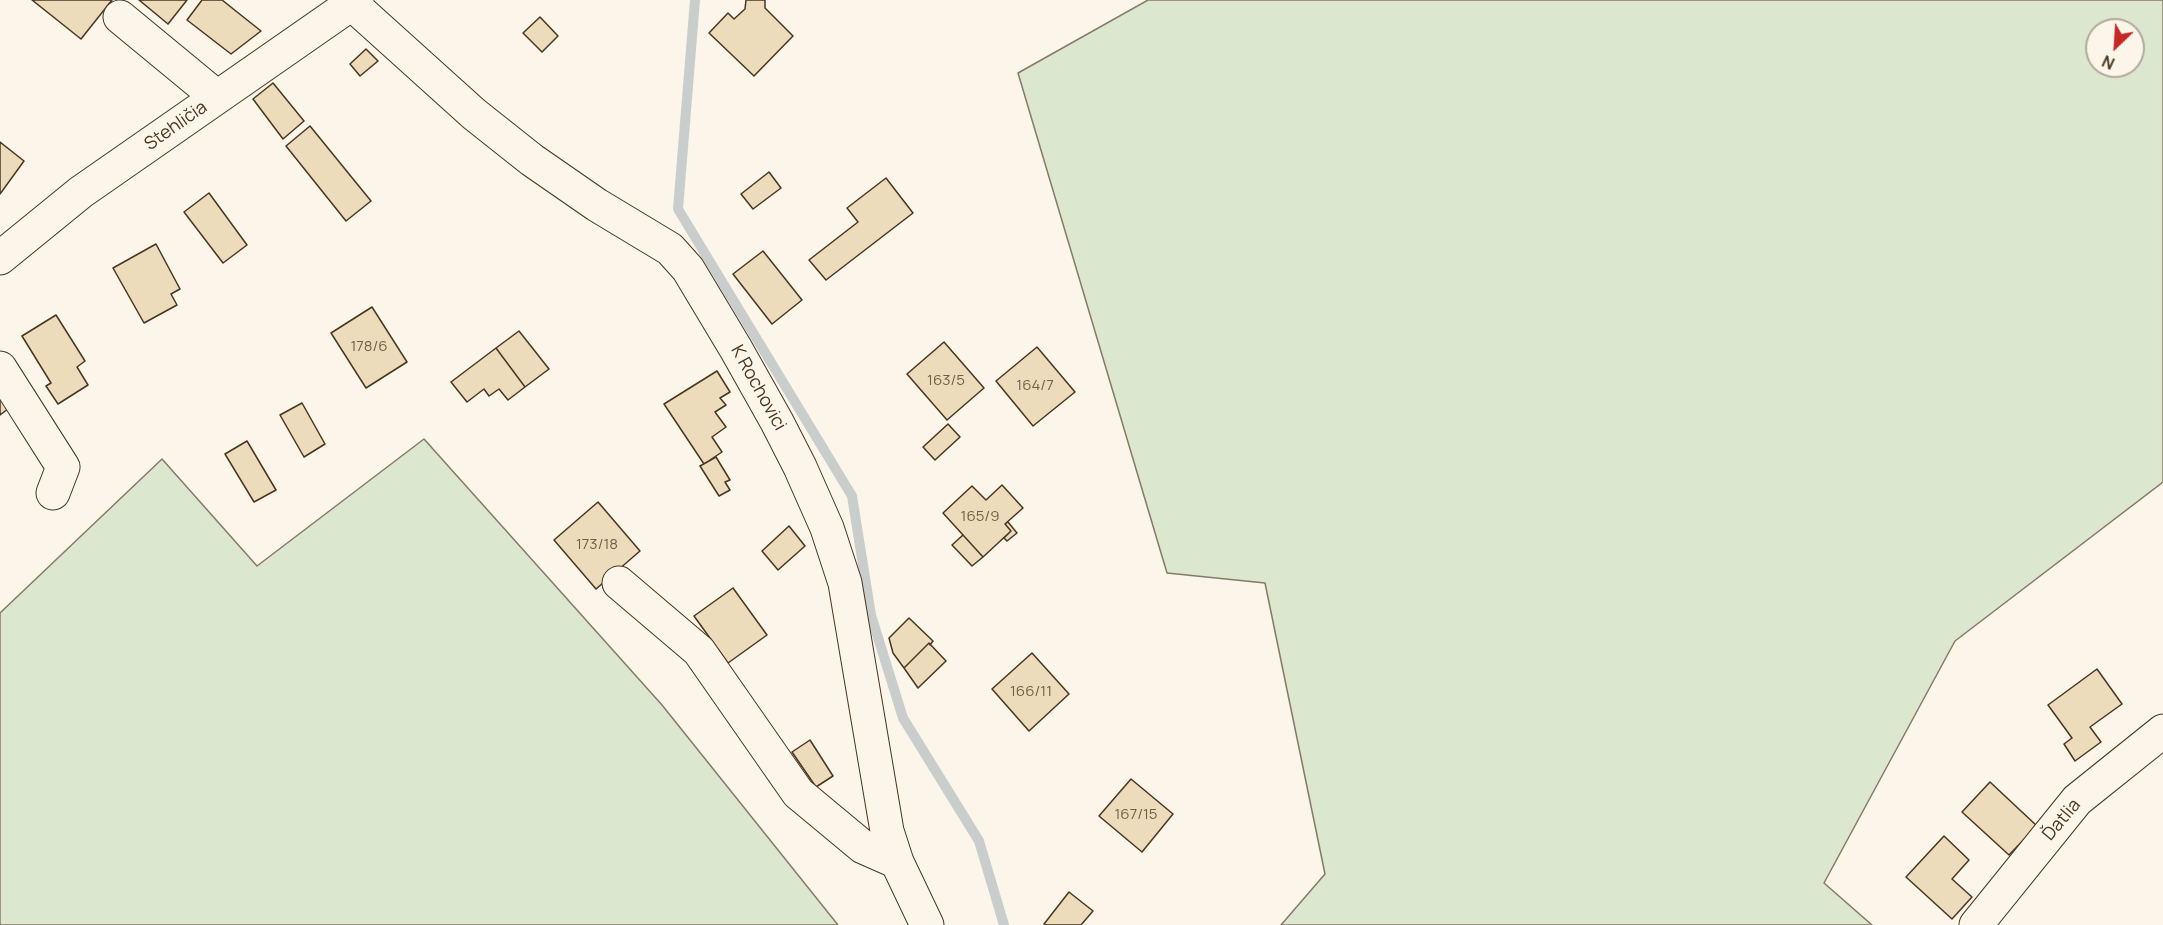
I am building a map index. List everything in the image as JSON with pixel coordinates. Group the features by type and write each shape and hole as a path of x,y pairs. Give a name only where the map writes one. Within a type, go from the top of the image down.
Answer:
{"street":[{"name":"Stehličia","path":"0,258 81,192 355,2"},
{"name":"K Rochovici","path":"355,2 474,114 532,160 597,205 670,249 688,269 777,422 827,528 845,583 886,831 897,862 927,925"},
{"path":"120,17 217,97"},
{"path":"0,368 63,467 53,493"},
{"path":"619,583 699,651 798,793 863,847 897,862"},
{"name":"Ďatlia","path":"1976,925 2077,800 2163,731"}],"green space":[{"path":"1148,0 2163,0 2163,482 1955,641 1824,883 1872,925 1281,925 1325,874 1265,583 1167,573 1018,73"},
{"path":"424,439 662,705 838,925 0,925 0,613 162,459 257,566"}],"building":[{"path":"32,0 112,0 81,39"},
{"path":"139,0 187,0 168,24"},
{"path":"202,0 222,0 261,31 231,54 187,20"},
{"path":"746,0 765,0 765,8 793,36 754,76 709,33 728,13 734,19 745,9"},
{"path":"540,17 558,36 542,52 523,33"},
{"path":"366,49 378,61 360,76 350,64"},
{"path":"273,83 304,121 283,139 253,99"},
{"path":"310,126 371,201 346,221 286,146"},
{"path":"0,142 24,161 0,194"},
{"path":"769,172 781,188 753,209 741,194"},
{"path":"886,178 913,213 826,280 809,260 858,222 847,208"},
{"path":"209,193 247,245 223,263 184,212"},
{"path":"156,244 180,289 171,294 177,305 144,323 113,268"},
{"path":"763,251 802,300 772,324 733,274"},
{"path":"372,307 407,362 366,388 331,333"},
{"path":"56,315 85,361 77,367 88,385 58,404 46,386 51,383 22,336"},
{"path":"519,331 549,369 525,387 496,348"},
{"path":"944,342 984,388 947,420 907,374"},
{"path":"1037,347 1075,392 1033,426 996,381"},
{"path":"496,348 525,387 508,400 499,389 489,396 484,389 467,402 451,382"},
{"path":"717,371 730,392 720,398 726,405 715,412 726,427 712,437 722,452 704,464 664,404"},
{"path":"0,388 12,406 0,415"},
{"path":"302,403 325,444 304,457 280,415"},
{"path":"948,424 960,437 935,460 923,447"},
{"path":"247,441 276,490 254,502 225,454"},
{"path":"716,457 730,480 725,482 730,490 719,496 700,466"},
{"path":"1002,485 1023,508 1005,524 1011,531 983,557 943,513 972,486 986,500"},
{"path":"598,502 640,551 596,589 554,540"},
{"path":"1008,522 1017,533 1007,541 1004,538 1011,531 1005,524"},
{"path":"789,526 805,546 778,570 762,551"},
{"path":"963,535 983,557 972,566 952,545"},
{"path":"733,588 767,635 728,663 694,616"},
{"path":"909,618 933,641 904,668 893,653 889,638"},
{"path":"929,643 946,661 918,688 904,668"},
{"path":"1032,653 1069,694 1029,731 992,689"},
{"path":"2097,669 2122,704 2090,727 2101,742 2075,761 2064,744 2072,738 2048,705"},
{"path":"810,740 833,776 816,787 792,752"},
{"path":"1131,779 1173,814 1142,852 1099,816"},
{"path":"1990,782 2037,826 2009,855 1962,812"},
{"path":"1944,836 1969,860 1952,879 1972,897 1952,919 1906,877"},
{"path":"1069,892 1093,911 1081,925 1044,924"}],"waterway":[{"path":"695,0 678,209 852,496 871,615 903,718 979,841 1004,925"}]}
